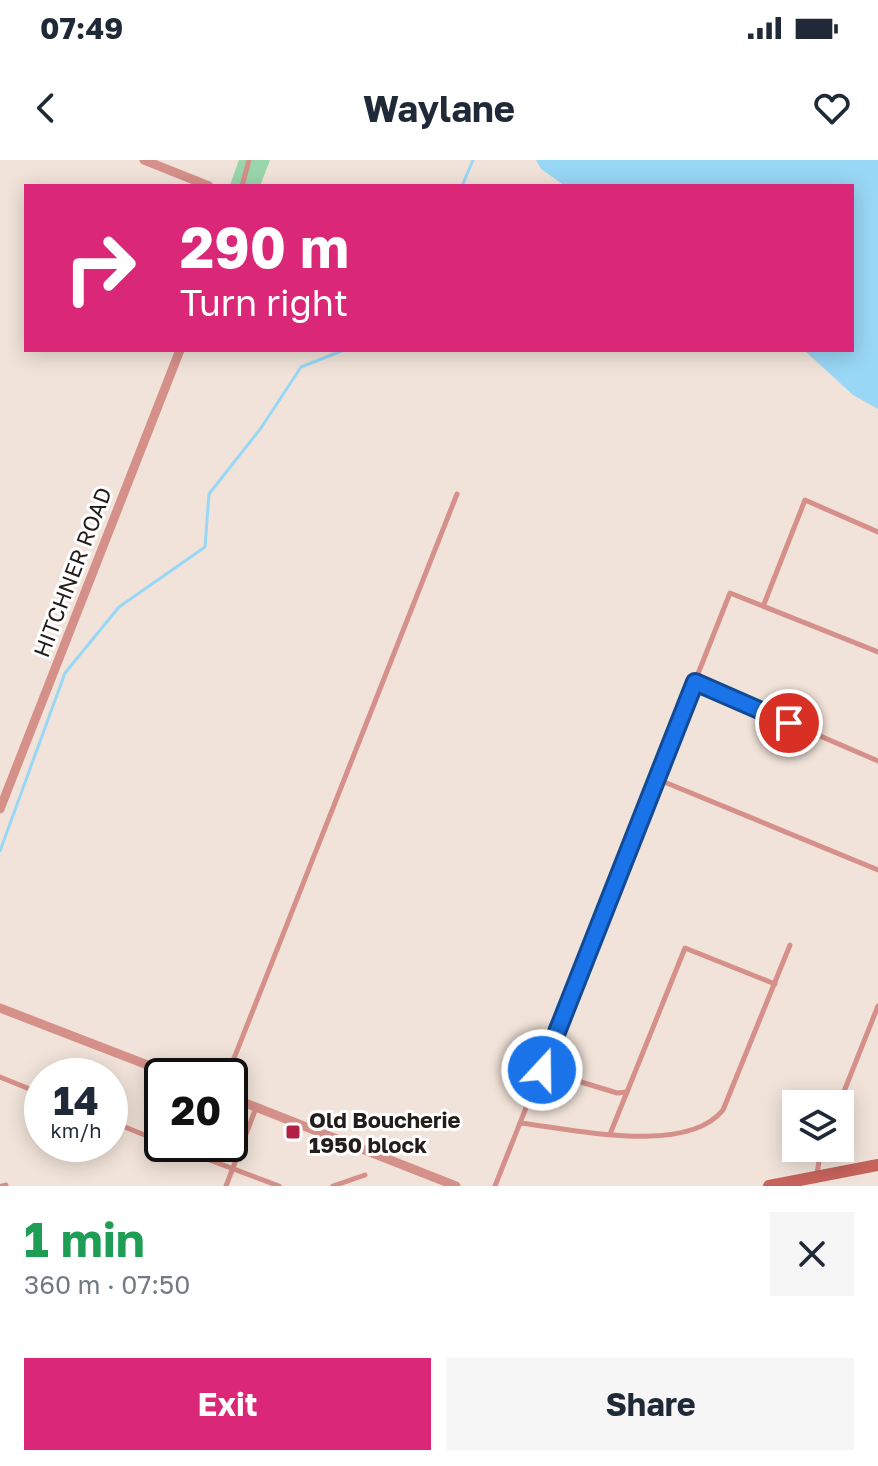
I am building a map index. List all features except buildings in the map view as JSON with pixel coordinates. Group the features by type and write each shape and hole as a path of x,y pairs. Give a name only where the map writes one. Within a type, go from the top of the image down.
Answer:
{"main road":[{"path":"769,1186 798,1183 817,1176 878,1165"}],"street":[{"path":"144,160 204,184"},
{"name":"HITCHNER ROAD","path":"0,809 179,352"},
{"path":"0,1008 144,1064"},
{"path":"248,1104 456,1186"}],"lane":[{"path":"243,184 249,160"},
{"path":"234,1058 457,494"},
{"path":"764,604 805,500 878,532"},
{"path":"495,1186 730,593 878,652"},
{"path":"695,682 878,761"},
{"path":"657,779 878,870"},
{"path":"520,1123 635,1138 677,1133 714,1121 723,1110 790,945"},
{"path":"610,1134 685,948 775,984"},
{"path":"845,1090 878,1006"},
{"path":"542,1070 617,1093 627,1092"},
{"path":"0,1077 24,1087"},
{"path":"226,1186 257,1107"},
{"path":"213,1162 279,1186"},
{"path":"817,1176 819,1162"},
{"path":"333,1186 365,1175"}],"green space":[{"path":"239,160 270,160 261,184 230,184"}],"water":[{"path":"536,160 878,160 878,409 853,395 806,352 854,352 854,184 562,184 541,169"}],"waterway":[{"path":"463,184 473,160"},
{"path":"0,851 65,673 119,607 205,547 209,494 261,428 301,367 339,352"}],"place":[{"name":"Old Boucherie 1950 block","path":"293,1132"}],"route":[{"path":"542,1070 695,682 789,723"}]}
